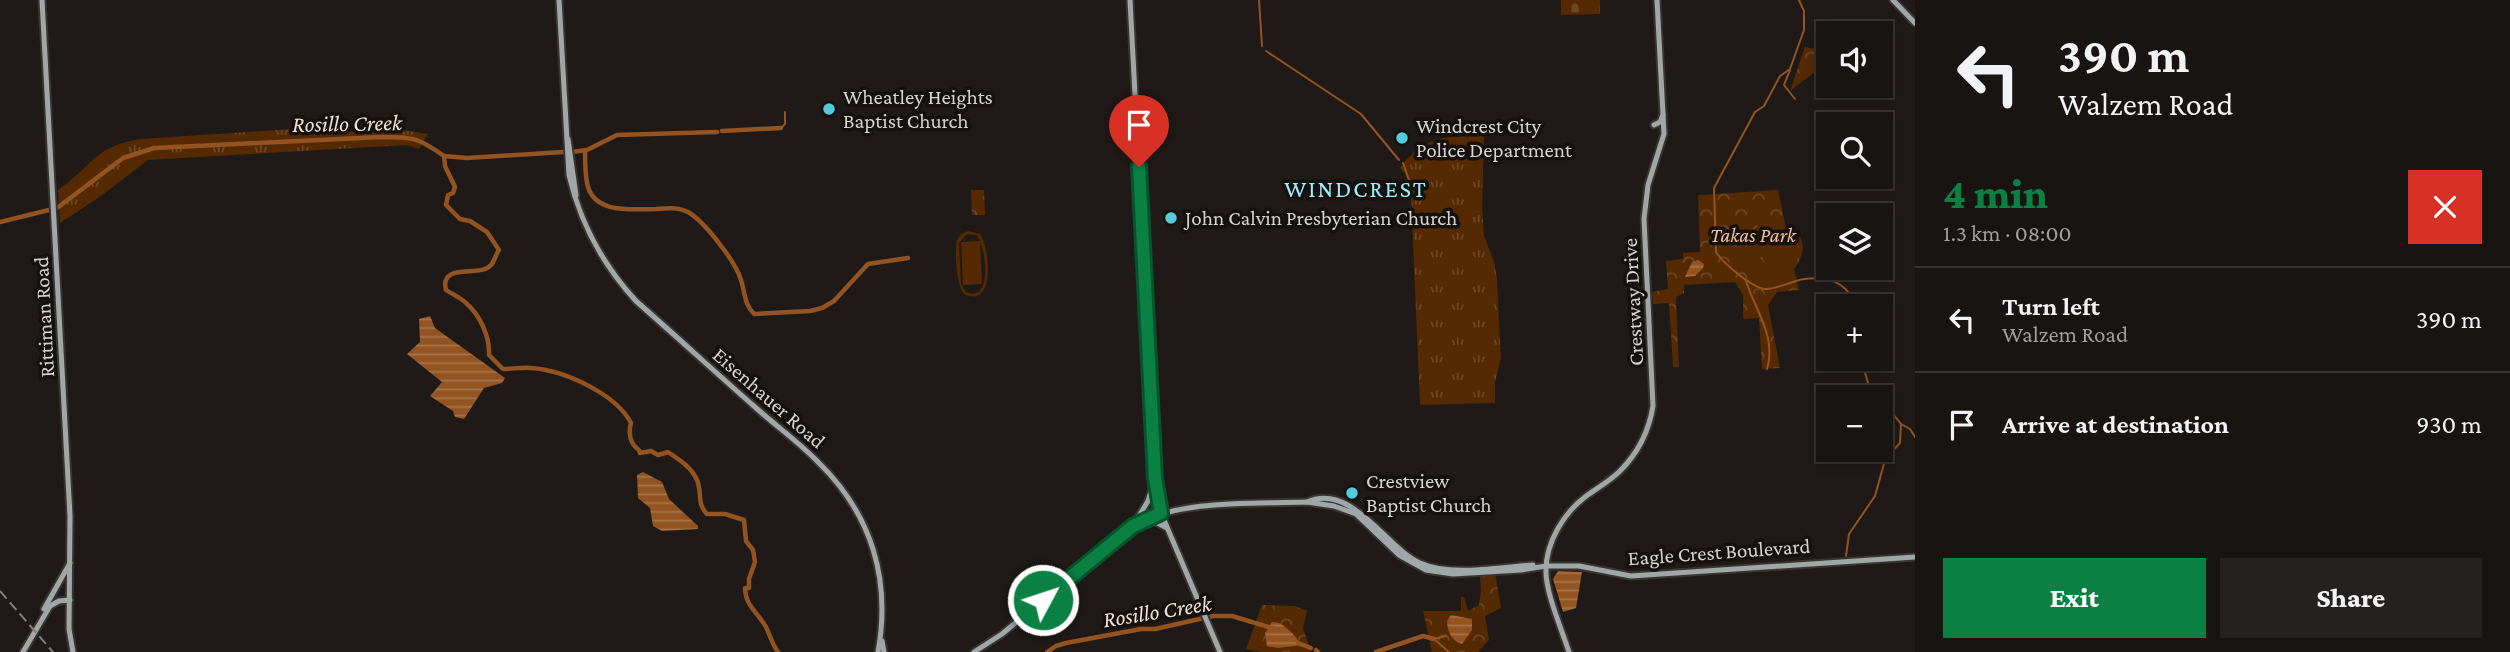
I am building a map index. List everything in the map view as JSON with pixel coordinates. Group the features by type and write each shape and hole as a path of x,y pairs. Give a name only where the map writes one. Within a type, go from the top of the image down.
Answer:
{"main road":[{"name":"Rittiman Road","path":"42,0 70,516 69,629 73,652"},
{"name":"Eisenhauer Road","path":"559,0 571,175"},
{"path":"1130,0 1157,499 1220,652"},
{"name":"Crestway Drive","path":"1569,652 1547,579 1548,553 1558,528 1573,508 1619,472 1634,455 1651,416 1654,383 1644,208 1648,185 1663,141 1664,112 1657,0"},
{"path":"1893,0 1915,23"},
{"path":"1654,125 1660,122 1664,112"},
{"name":"Eisenhauer Road","path":"567,136 566,147 571,175 585,224 605,262 636,301 819,463 851,500 867,533 879,574 883,603 878,652"},
{"path":"974,652 1002,634 1133,526 1148,501 1155,478"},
{"path":"1157,499 1174,510 1167,528"},
{"name":"Eagle Crest Boulevard","path":"1133,526 1174,510 1307,502 1313,499 1329,500 1354,508 1402,552 1430,567 1452,570 1579,566 1631,576 1915,557"},
{"path":"1149,518 1167,528"},
{"path":"1547,579 1549,571 1556,566 1548,553"},
{"path":"1547,579 1541,570 1535,567 1548,553"},
{"path":"23,652 70,563"},
{"path":"62,565 64,572"},
{"path":"38,625 52,604 70,600"},
{"path":"873,652 881,635"},
{"path":"881,635 884,652"}],"green space":[{"path":"1561,0 1600,0 1600,14 1561,15"},
{"path":"1805,47 1816,49 1816,71 1790,91"},
{"path":"294,129 312,134 396,129 428,134 419,149 407,145 148,160 60,223 58,190 94,158 112,147 140,139"},
{"path":"1484,136 1484,236 1497,279 1501,358 1495,382 1495,403 1420,405 1411,194 1406,175 1400,168 1409,157 1428,143 1447,138"},
{"path":"971,190 984,190 985,215 972,215"},
{"name":"Takas Park","path":"1778,190 1788,238 1800,237 1803,245 1801,258 1794,269 1799,290 1777,292 1768,305 1780,368 1762,369 1759,318 1743,319 1743,295 1735,282 1684,285 1684,293 1676,297 1679,367 1673,367 1669,303 1653,304 1652,292 1668,289 1666,261 1683,259 1683,253 1700,252 1698,195"},
{"path":"1755,215 1776,217 1783,226 1785,235 1763,240"},
{"path":"968,231 980,234 988,262 986,285 982,293 975,296 964,294 959,284 956,267 959,237","holes":["967,234 976,235 983,249 985,271 981,289 975,293 966,292 961,284 959,243"]},
{"path":"1799,238 1798,255 1791,269 1782,278 1767,280 1761,247 1764,243"},
{"path":"980,241 982,284 963,285 961,242"},
{"path":"1754,245 1758,247 1763,270 1744,267 1733,252"},
{"path":"1495,573 1501,608 1485,616 1489,640 1478,652 1432,652 1423,611 1461,611 1461,597 1464,597 1468,611 1479,605 1480,574"},
{"path":"1262,605 1295,606 1307,611 1303,628 1311,652 1261,652 1246,649"}],"shaded area":[{"path":"1698,260 1704,264 1703,268 1695,276 1685,277 1692,262"},
{"path":"430,316 435,328 505,378 502,383 484,388 464,419 455,417 453,411 430,396 442,382 407,354 420,342 419,319"},
{"path":"643,472 662,482 669,499 698,529 662,531 653,526 650,508 638,498 637,475"},
{"path":"1558,571 1582,572 1576,608 1563,612 1553,579"},
{"path":"1451,615 1472,619 1472,630 1462,644 1452,638 1449,631 1447,621"},
{"path":"1272,622 1285,627 1302,645 1278,648 1267,646 1265,633"}],"waterway":[{"path":"1259,0 1262,46"},
{"path":"1799,0 1804,11 1804,30 1790,69 1780,76 1764,106 1755,112 1714,188 1716,252 1739,275 1761,288 1772,288 1804,279 1821,279 1836,282 1849,294"},
{"path":"1266,51 1361,114 1399,160"},
{"path":"1790,70 1784,85 1795,99"},
{"path":"781,128 785,124 785,112"},
{"path":"722,131 781,128"},
{"path":"572,152 587,150 617,135 717,132"},
{"name":"Rosillo Creek","path":"0,222 57,208 123,158 154,148 380,137 408,138 427,145 444,156 445,166 455,187 453,193 448,195 446,205 460,219 470,221 487,232 499,250 492,264 486,269 454,273 445,281 446,290 464,301 480,320 488,341 489,355 503,369 528,368 558,373 601,393 624,412 631,423 630,438 640,453 651,451 658,455 668,452 684,463 698,483 702,506 707,514 725,514 744,520 746,541 753,550 755,562 749,588 745,588 746,594 778,652"},
{"path":"585,150 587,183 597,201 615,208 680,209 695,217 733,263 754,314 822,308 834,301 868,264 908,258"},
{"path":"444,156 467,158 563,152"},
{"path":"1403,163 1410,183"},
{"path":"1746,281 1767,335 1767,369"},
{"path":"1864,371 1870,385"},
{"path":"1893,414 1915,437"},
{"path":"1893,451 1900,443 1901,424"},
{"path":"1846,556 1849,534 1875,496 1884,462"},
{"name":"Rosillo Creek","path":"1047,652 1066,643 1141,629 1155,629 1213,616 1232,616 1272,628"},
{"name":"Rosillo Creek","path":"1376,652 1423,636 1434,639"},
{"name":"Rosillo Creek","path":"1434,639 1446,636"},
{"path":"1434,639 1449,652"},
{"name":"Rosillo Creek","path":"1298,643 1311,648"}],"railway":[{"path":"0,591 53,652"}],"place":[{"name":"Wheatley Heights Baptist Church","path":"829,109"},
{"name":"Windcrest City Police Department","path":"1402,138"},
{"name":"John Calvin Presbyterian Church","path":"1171,218"},
{"name":"Crestview Baptist Church","path":"1352,493"}],"district":[{"name":"WINDCREST","path":"1356,188"}],"route":[{"path":"1043,600 1133,526 1161,513 1155,478 1139,167"}]}
